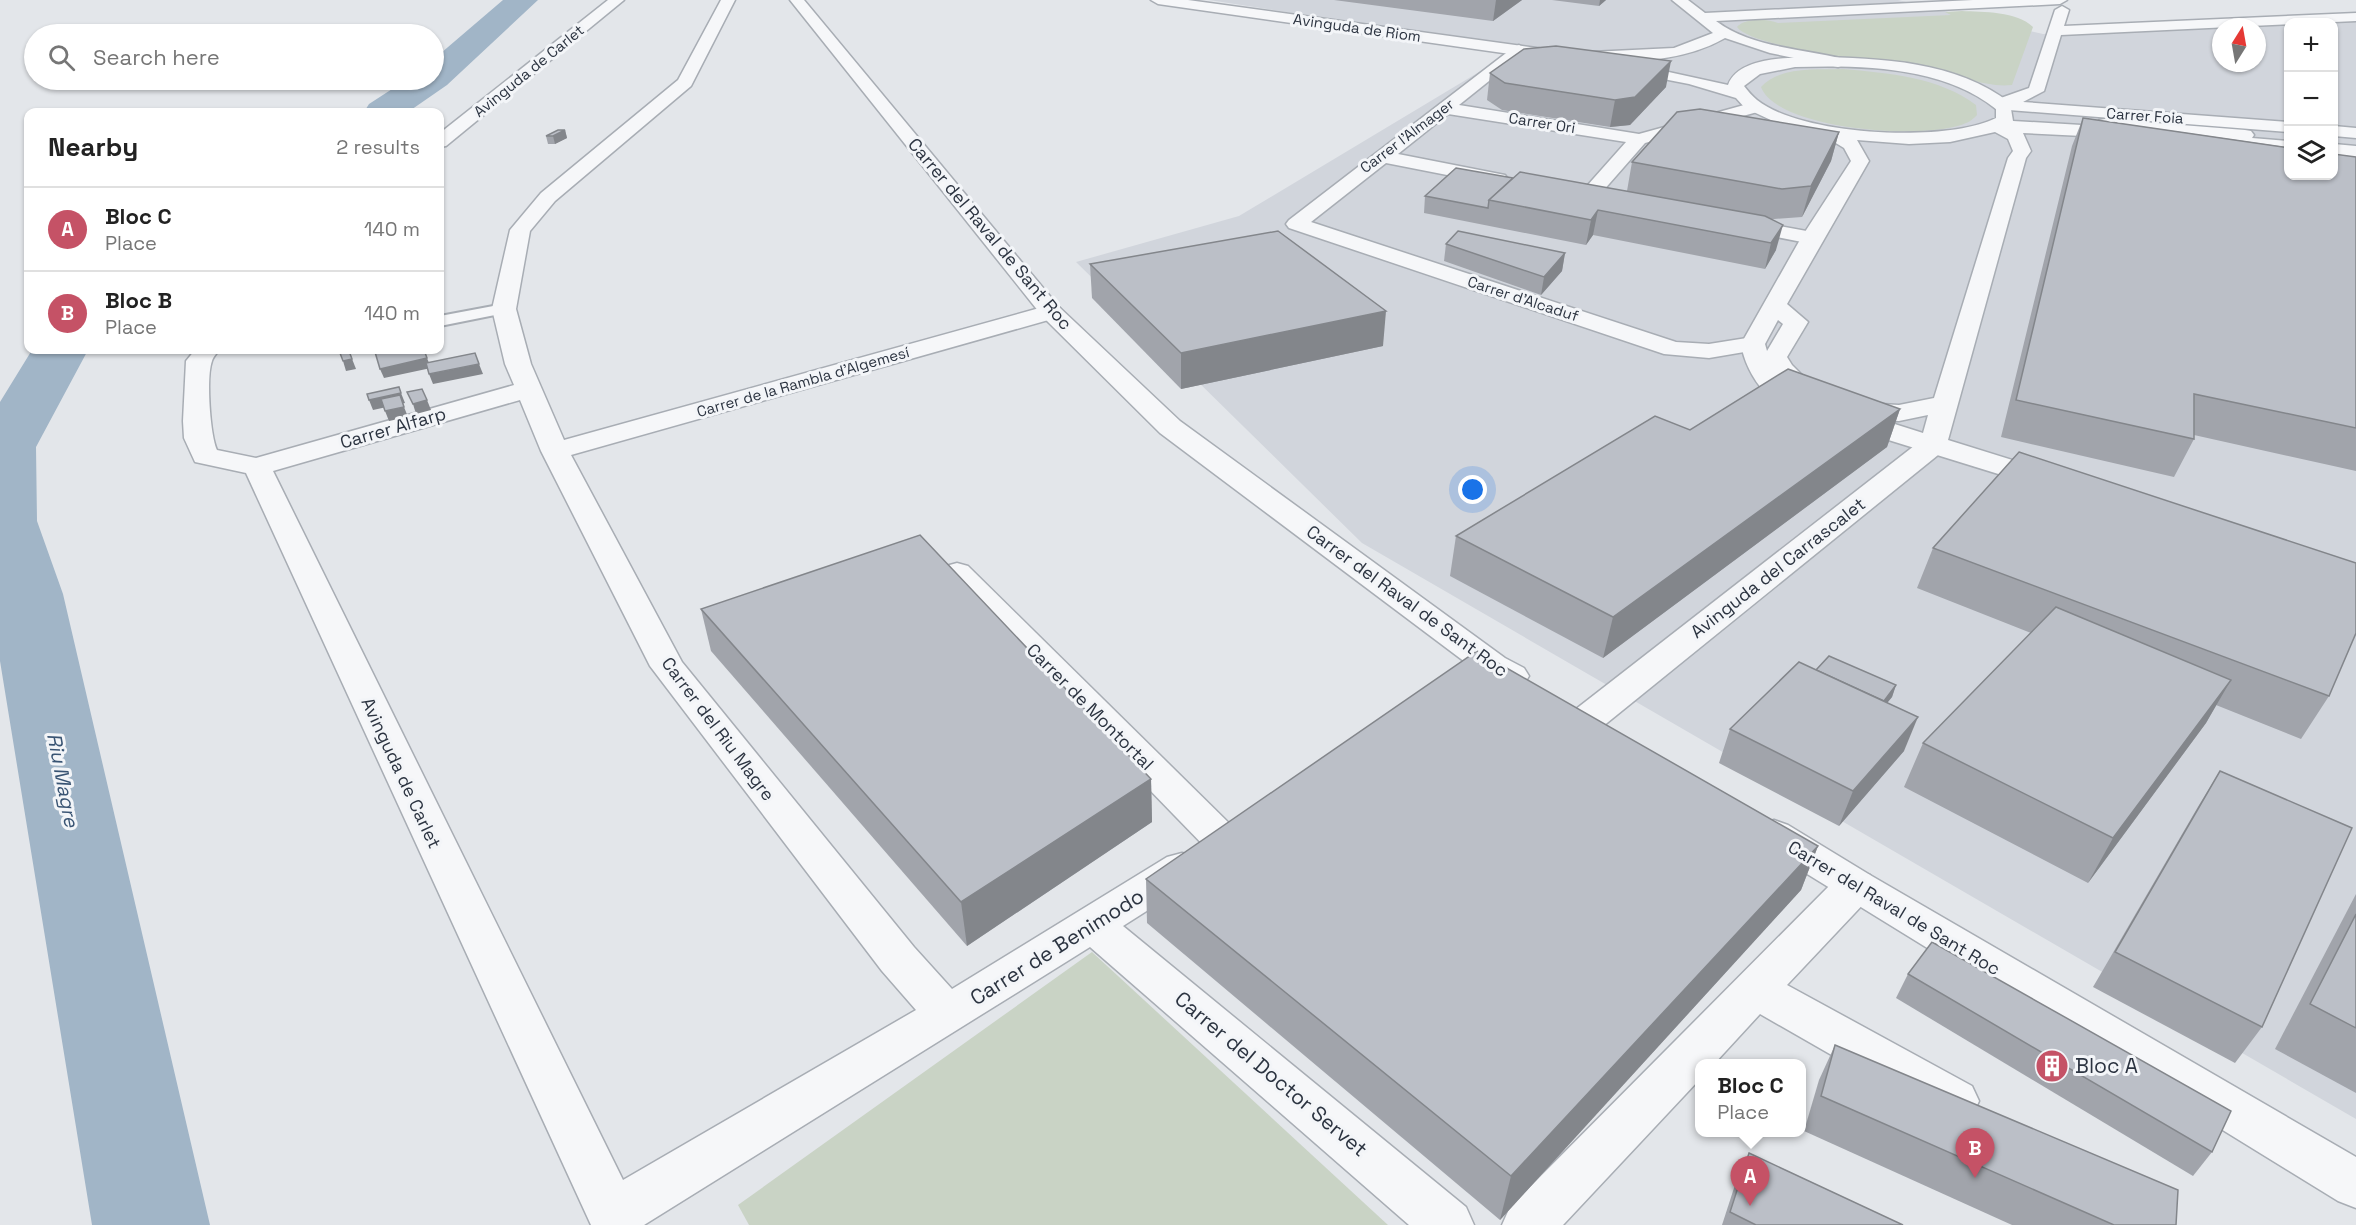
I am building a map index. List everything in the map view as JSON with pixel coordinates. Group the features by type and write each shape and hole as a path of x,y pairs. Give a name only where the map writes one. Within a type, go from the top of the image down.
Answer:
{"street":[{"name":"Avinguda de Carlet","path":"444,139 617,0"},
{"path":"504,309 520,230 548,197 685,83 728,0"},
{"name":"Carrer del Raval de Sant Roc","path":"797,0 1051,312 1170,427 1478,675 1551,697 1619,737"},
{"name":"Avinguda de Riom","path":"1158,0 1519,50 1666,74 1738,93"},
{"path":"1679,0 1704,17 1718,32 1758,58 1757,69 1738,81 1736,87 1738,93 1755,107 1785,119 1826,130 1877,137 1928,139 1971,135 1999,126 2048,127 2284,146"},
{"path":"1704,17 2060,0"},
{"path":"2003,105 2036,91 2040,84 2050,22 2065,0"},
{"path":"1975,5 2050,22 2356,17"},
{"path":"1588,57 1672,52 1703,45 1718,32"},
{"path":"1718,32 1838,62 1911,70 1974,88 2014,90 2040,84"},
{"name":"Carrer l'Almager","path":"1296,224 1380,156 1519,50"},
{"name":"Avinguda de Riom","path":"1556,56 1722,70 1757,69 1795,63 1838,62"},
{"path":"669,72 664,82 669,94"},
{"path":"1974,88 2003,105 2102,124 2284,138"},
{"path":"1999,126 2006,120 2003,105"},
{"name":"Carrer Foia","path":"2003,105 2284,127"},
{"path":"1612,200 1578,194 1639,139 1755,107"},
{"name":"Carrer Ori","path":"1444,108 1639,139"},
{"path":"1933,445 2017,159 2022,151 2016,136 1999,126"},
{"path":"2016,136 2024,129 2048,127 2154,146"},
{"path":"1826,130 1852,145 1860,161 1812,238 1753,344 1755,360 1766,379 1784,398 2068,488"},
{"path":"2338,131 2356,133"},
{"path":"2338,142 2356,144"},
{"path":"2338,150 2356,152"},
{"path":"2210,153 2284,163"},
{"path":"1380,156 1516,182"},
{"path":"1718,220 1812,238"},
{"name":"Carrer d'Alcaduf","path":"1296,224 1673,349 1710,351 1753,344"},
{"path":"1774,305 1796,322 1775,357 1781,369 1809,394 1866,412 1899,413 1946,403"},
{"name":"Carrer del Riu Magre","path":"504,309 518,364 555,452 667,666 898,959 947,1015"},
{"name":"Carrer de la Rambla d'Algemesí","path":"555,452 1051,312"},
{"path":"204,354 199,361 198,438 205,456 256,467"},
{"name":"Carrer Alfarp","path":"256,467 530,389"},
{"name":"Avinguda del Carrascalet","path":"1589,718 1933,445"},
{"name":"Avinguda de Carlet","path":"256,467 615,1220"},
{"name":"Carrer de Montortal","path":"957,573 1238,831"},
{"name":"Carrer del Raval de Sant Roc","path":"1746,818 1855,886 2356,1184"},
{"name":"Carrer de Benimodo","path":"615,1220 1093,925 1238,831"},
{"path":"1528,1225 1855,886"},
{"name":"Carrer del Doctor Servet","path":"1093,925 1448,1225"},
{"path":"1755,989 1991,1121"}],"lane":[{"path":"444,320 504,309"}],"shaded area":[{"path":"1209,0 1898,0 2043,34 2212,26 2212,72 2266,72 2266,23 2284,22 2284,180 2338,180 2338,20 2356,19 2356,1119 1362,543 1076,262 1239,216 1519,48"}],"green space":[{"path":"1945,12 2009,15 2033,27 2012,85 1994,85 1940,72 1799,49 1749,35 1737,27 1745,22 1756,20 1778,23 1951,15"},
{"path":"1843,69 1930,82 1976,105 1977,115 1972,120 1947,128 1920,131 1855,128 1823,122 1794,113 1773,102 1761,87 1778,75 1788,72"},
{"path":"1092,952 1388,1225 749,1225 738,1205"}],"building":[{"path":"1556,46 1671,61 1635,97 1615,100 1505,83 1490,73 1524,49"},
{"path":"1700,109 1839,132 1811,186 1782,189 1632,162 1677,112"},
{"path":"2083,118 2284,147 2284,180 2338,180 2338,155 2356,157 2356,428 2194,394 2194,439 2016,400"},
{"path":"558,130 565,130 553,136 546,136"},
{"path":"1456,168 1513,178 1489,200 1488,208 1425,196"},
{"path":"1520,172 1765,216 1783,225 1771,243 1598,210 1591,220 1489,200"},
{"path":"1278,231 1386,311 1181,353 1090,264"},
{"path":"1458,231 1565,253 1544,277 1446,244"},
{"path":"475,353 479,364 429,374 426,363"},
{"path":"340,354 350,354 352,359 343,361"},
{"path":"376,354 426,354 427,358 380,369"},
{"path":"1788,369 1900,409 1613,617 1456,536 1655,416 1690,430"},
{"path":"399,387 401,393 369,400 367,394"},
{"path":"422,389 427,400 413,404 407,392"},
{"path":"400,395 404,407 385,411 381,399"},
{"path":"2019,452 2356,563 2356,633 2329,696 1933,548"},
{"path":"920,535 1151,779 961,902 701,609"},
{"path":"2056,607 2231,680 2113,838 1923,743"},
{"path":"1477,651 1818,846 1511,1176 1146,879"},
{"path":"1829,656 1896,685 1884,701 1816,670"},
{"path":"1799,662 1918,717 1853,791 1730,729"},
{"path":"2220,771 2352,828 2262,1027 2115,952"},
{"path":"2356,914 2356,1028 2310,1004"},
{"path":"1932,942 2231,1111 2212,1152 1908,974"},
{"path":"1835,1045 2178,1190 2176,1225 2114,1225 1821,1096"},
{"path":"1749,1153 1903,1225 1756,1225 1730,1212"}],"waterway":[{"name":"Riu Magre","path":"444,68 522,0"},
{"name":"Riu Magre","path":"389,108 415,90"},
{"name":"Riu Magre","path":"58,354 4,447 3,521 26,594 151,1225"}],"place":[{"name":"Bloc A","path":"2052,1066"},
{"name":"Bloc B","path":"1975,1178"},
{"name":"Bloc C","path":"1750,1206"}]}
